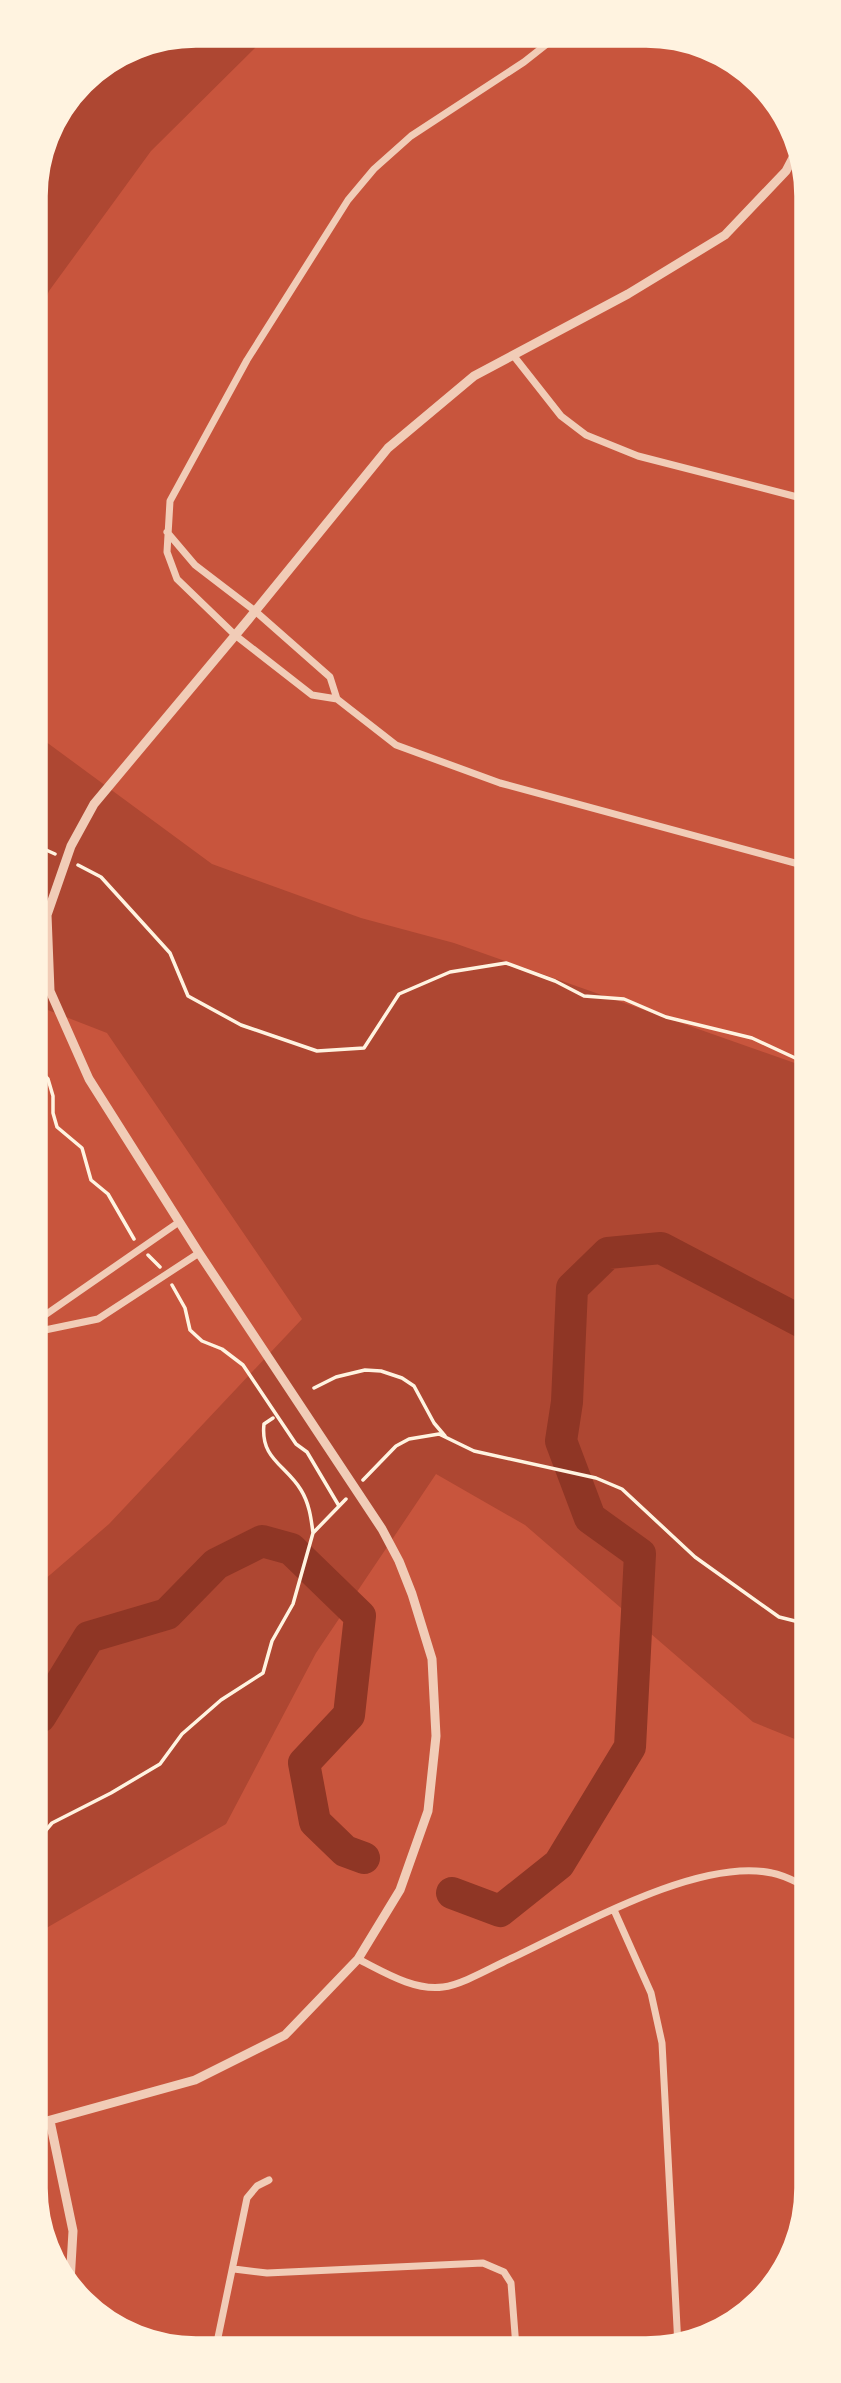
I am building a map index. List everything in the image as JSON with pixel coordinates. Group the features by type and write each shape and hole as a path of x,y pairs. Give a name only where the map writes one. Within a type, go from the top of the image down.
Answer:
{"street":[{"path":"544,46 411,136 374,169 348,200 234,384 170,501 167,552 177,579 235,635 312,695 337,699 396,745 500,783 796,863"},
{"path":"46,2122 195,2080 285,2035 358,1959 400,1890 428,1811 436,1736 432,1659 399,1561 382,1529 199,1253 89,1079 50,991 47,915 66,859 94,804 388,448 474,376 628,294 725,235 786,171 792,160"},
{"path":"513,355 561,416 586,435 638,456 796,497"},
{"path":"167,531 195,565 255,611 330,677 337,699"},
{"path":"46,1314 179,1222"},
{"path":"46,1330 98,1319 199,1253"},
{"path":"358,1959 421,1986 444,1987 485,1971 656,1890 739,1871 772,1873 795,1882"},
{"path":"614,1909 651,1993 662,2043 677,2334"},
{"path":"50,2121 73,2231 71,2270"},
{"path":"218,2338 247,2198 257,2186 269,2180"},
{"path":"234,2269 267,2273 484,2263 504,2272 511,2283 515,2338"}],"path":[{"path":"46,850 101,877 170,953 188,996 241,1025 317,1051 364,1048 400,994 450,972 506,963 555,981 584,996 624,999 666,1017 752,1038 796,1057"},
{"path":"46,1077 53,1096 53,1113 57,1127 82,1148 91,1180 108,1194 122,1221 142,1248 167,1274 185,1308 190,1330 202,1341 222,1349 243,1365 296,1444 307,1452 339,1506"},
{"path":"314,1388 336,1377 365,1370 380,1371 402,1378 414,1386 434,1423 446,1437"},
{"path":"46,1830 52,1823 160,1764 182,1734 221,1700 263,1672 272,1641 293,1604 313,1532 310,1507 300,1488 266,1448 264,1424 273,1418"},
{"path":"313,1532 396,1446 409,1439 439,1434 474,1451 596,1478 621,1489 695,1557 779,1616 795,1621"}],"shaded area":[{"path":"257,46 151,151 46,299 47,176 57,138 76,104 104,76 120,66 166,48"},
{"path":"46,742 212,864 361,918 454,943 796,1063 795,1739 753,1722 525,1525 436,1474 316,1653 226,1824 46,1928 46,1578 109,1524 302,1319 107,1033 46,1009"}],"waterway":[{"path":"452,1893 500,1911 559,1864 630,1747 640,1554 590,1518 561,1441 567,1402 572,1288 608,1253 661,1248 795,1318"},
{"path":"46,1707 89,1637 167,1614 216,1564 262,1541 291,1549 360,1616 349,1715 304,1763 315,1822 345,1851 364,1858"}]}
